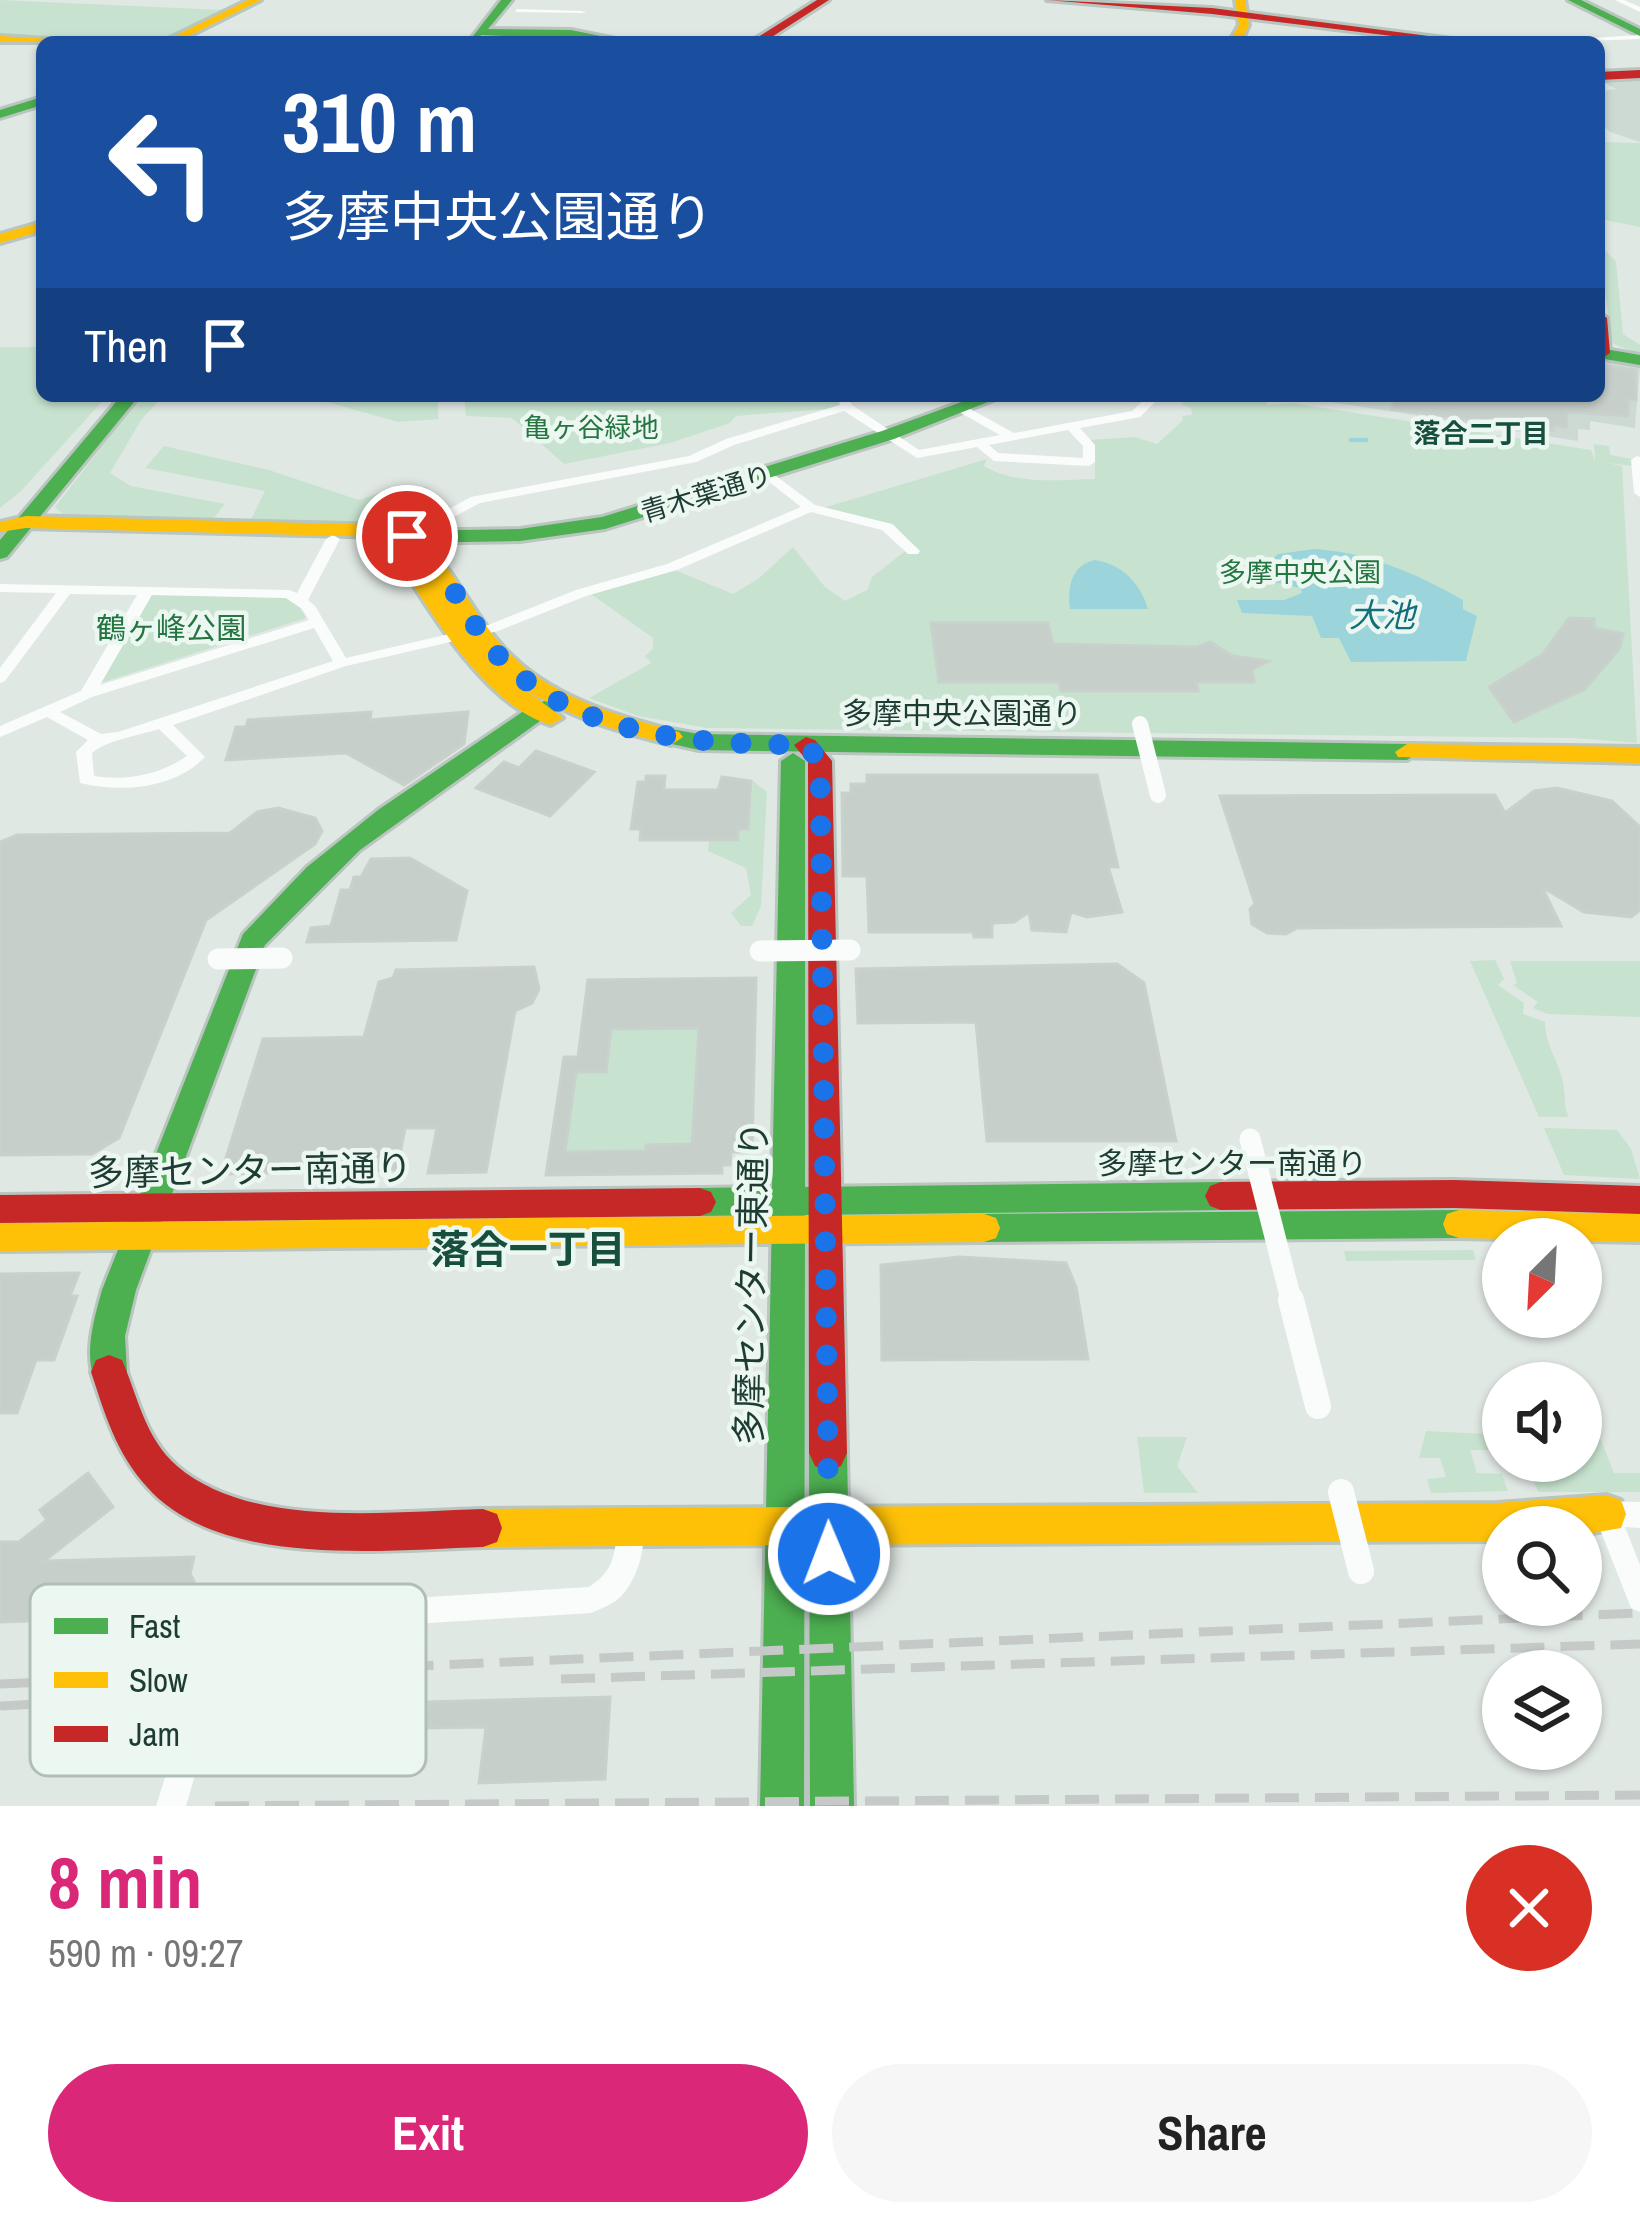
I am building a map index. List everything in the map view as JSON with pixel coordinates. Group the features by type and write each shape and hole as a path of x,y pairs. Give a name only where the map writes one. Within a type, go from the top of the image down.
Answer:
{"street":[{"path":"180,36 256,0"},
{"path":"766,36 828,0"},
{"path":"775,36 828,0"},
{"path":"1052,0 1243,7 1430,36"},
{"path":"1573,0 1640,32"},
{"path":"1586,0 1640,32"},
{"path":"1618,0 1640,10"},
{"path":"476,36 512,6 605,36"},
{"path":"481,36 563,23 582,13"},
{"path":"1605,36 1640,32"},
{"path":"0,39 36,41"},
{"path":"1605,76 1640,74"},
{"path":"0,114 36,103"},
{"path":"0,239 36,228"},
{"path":"1605,354 1640,360"},
{"path":"8,532 111,402"},
{"path":"8,532 125,402"},
{"path":"407,536 476,500 692,459 847,402 917,454 1136,415 1148,402"},
{"name":"青木葉通り","path":"232,532 333,539 577,530 768,474 981,402"},
{"path":"963,410 1011,436"},
{"path":"980,443 994,457 1089,462 1089,445 1071,426"},
{"path":"1637,460 1640,493"},
{"path":"768,474 810,508 887,527 913,551"},
{"path":"162,723 197,757 180,772 101,784 86,778 84,752 99,739 342,663 470,635 581,592 672,567 810,508"},
{"name":"青木葉通り","path":"8,532 388,531 407,536"},
{"name":"多摩中央公園通り","path":"407,536 424,549 470,635 514,671 550,710 678,738 806,756 1640,770"},
{"path":"301,599 333,539"},
{"path":"0,588 272,592 301,599 342,663"},
{"path":"0,678 66,590"},
{"path":"87,694 148,591"},
{"path":"0,732 87,694 317,622"},
{"path":"550,710 330,876 276,933 229,1002 112,1316 108,1370 125,1430 145,1464 172,1492 237,1522 274,1528 828,1528 1542,1521 1640,1515"},
{"path":"49,712 99,739"},
{"path":"1140,724 1158,795"},
{"name":"多摩中央公園通り","path":"806,756 1571,751 1640,755"},
{"path":"806,756 825,1212 832,1806"},
{"name":"多摩センター東通り","path":"782,1806 788,1213 806,756"},
{"path":"760,951 850,950"},
{"path":"218,959 282,958"},
{"path":"1250,1139 1318,1406"},
{"name":"多摩センター南通り","path":"825,1212 1501,1194 1640,1200"},
{"name":"多摩センター南通り","path":"0,1209 788,1213"},
{"path":"788,1213 825,1212"},
{"name":"多摩センター南通り","path":"825,1212 1640,1228"},
{"name":"多摩センター南通り","path":"0,1238 788,1213"},
{"path":"1341,1492 1361,1571"},
{"path":"1607,1514 1640,1599"},
{"path":"426,1610 591,1600 613,1590 627,1569 631,1527"},
{"path":"171,1806 180,1776"}],"shaded area":[{"path":"1640,80 1640,142 1605,127 1605,90 1616,89 1605,82"},
{"path":"1605,359 1640,365 1635,428 1590,421 1590,430 1578,429 1578,441 1331,402 1605,402"}],"green space":[{"path":"0,0 222,10 169,36 0,36"},
{"path":"1605,142 1640,143 1640,227 1605,220"},
{"path":"1605,250 1616,262 1623,334 1640,345 1640,355 1612,343"},
{"path":"0,347 36,347 36,402 102,402 0,508"},
{"path":"136,402 158,402 141,420 110,473 131,486 225,504 214,518 65,516 55,507"},
{"path":"327,402 438,402 438,419 398,422"},
{"name":"亀ヶ谷緑地","path":"465,402 839,402 838,408 736,416 730,423 670,443 564,464 512,418 466,416"},
{"name":"多摩中央公園","path":"1292,403 1591,450 1595,461 1594,444 1609,446 1610,455 1633,459 1634,466 1607,463 1622,466 1637,743 1574,738 707,728 638,716 589,698 651,663 645,656 653,649 653,638 591,594 675,570 733,594 758,579 793,547 825,587 845,601 867,590 872,577 913,545 895,526 823,508 987,459 984,466 1010,476 1095,479 1095,447 1089,440 1135,437 1157,444 1182,416 1192,415 1191,408 1181,404"},
{"path":"164,446 269,470 359,500 393,488 426,487 440,501 371,521 251,519 265,491 145,468"},
{"name":"鶴ヶ峰公園","path":"151,595 285,598 297,603 306,618 97,684"},
{"path":"753,781 767,792 761,906 752,926 741,926 731,913 751,895 746,868 708,851 709,841 738,841 739,829 749,829"},
{"path":"1495,960 1504,979 1498,985 1524,1003 1523,1014 1545,1022 1569,1117 1539,1117 1470,961"},
{"path":"1510,961 1640,961 1640,1017 1547,1014 1533,1008 1538,1002 1513,985 1517,983"},
{"path":"699,1028 692,1144 647,1145 646,1151 565,1152 576,1072 606,1071 611,1029"},
{"path":"1544,1128 1617,1130 1631,1149 1640,1179 1564,1175"},
{"path":"1473,1250 1476,1260 1346,1261 1344,1251"},
{"path":"1426,1431 1482,1434 1482,1450 1470,1450 1477,1473 1482,1473 1482,1482 1505,1482 1508,1491 1431,1493 1427,1479 1446,1477 1440,1458 1419,1458"},
{"path":"1137,1437 1187,1437 1177,1466 1198,1493 1144,1493"},
{"path":"1602,1443 1614,1473 1640,1473 1640,1492 1538,1492 1534,1482 1602,1482"}],"water":[{"name":"大池","path":"1314,549 1392,566 1463,600 1463,609 1477,616 1466,661 1351,662 1339,638 1321,638 1312,616 1242,613 1237,600 1284,600 1302,593 1300,588 1274,582 1262,569 1278,554"},
{"path":"1095,560 1129,576 1148,609 1070,609 1072,578"}],"building":[{"path":"1605,366 1635,370 1636,400 1628,399 1628,416 1567,412 1566,427 1553,425 1553,430 1392,409 1394,402 1605,402"},
{"path":"1569,618 1594,619 1594,628 1623,634 1619,649 1585,689 1514,722 1489,687 1543,654"},
{"path":"931,623 1048,623 1053,644 1197,647 1210,642 1233,656 1269,661 1252,670 1254,682 1196,682 1198,691 1061,691 1059,682 939,682"},
{"path":"371,712 370,720 468,712 464,744 404,785 346,753 226,760 236,727 246,727 248,720"},
{"path":"536,751 594,772 550,816 476,788 504,762 519,768"},
{"path":"867,775 1097,775 1118,867 1108,867 1122,912 1087,917 1071,912 1066,932 1032,930 1029,912 1014,922 992,923 992,937 974,937 973,932 869,932 867,876 843,876 842,793 851,793 851,784 867,784"},
{"path":"646,776 665,776 664,790 718,790 722,777 751,781 748,829 738,829 738,840 640,840 641,829 631,829 638,782 646,782"},
{"path":"1557,788 1612,801 1640,827 1640,910 1631,917 1584,912 1542,887 1561,926 1297,928 1286,934 1267,933 1252,924 1250,909 1255,904 1220,796 1495,795 1505,813 1534,791"},
{"path":"278,808 315,818 322,831 315,844 206,920 119,1138 92,1154 0,1155 0,842 17,835 230,833 257,812"},
{"path":"410,858 467,891 456,940 307,942 311,928 331,926 341,890 350,890 354,877 361,877 371,859"},
{"path":"1117,964 1144,983 1176,1141 987,1141 976,1022 858,1023 856,969"},
{"path":"534,967 539,989 532,1003 515,1011 486,1172 428,1173 437,1128 405,1128 397,1170 221,1174 263,1039 364,1037 379,982 393,978 396,970"},
{"path":"756,978 752,1152 731,1152 730,1165 722,1165 722,1173 546,1175 564,1057 578,1057 588,980","holes":["699,1028 692,1144 646,1145 646,1151 565,1152 576,1072 606,1072 611,1029"]},
{"path":"959,1257 1066,1263 1076,1287 1088,1359 882,1360 881,1265"},
{"path":"79,1273 70,1296 77,1296 54,1360 36,1360 17,1413 0,1413 0,1274"},
{"path":"88,1473 113,1507 44,1561 194,1557 193,1584 30,1584 30,1621 0,1622 0,1542 19,1542 47,1520 40,1510"},
{"path":"610,1697 605,1779 479,1783 486,1727 426,1728 428,1702"}],"waterway":[{"path":"1351,440 1366,440"}],"railway":[{"path":"426,1666 1640,1613"},
{"path":"561,1679 1640,1644"},
{"path":"0,1684 30,1683"},
{"path":"0,1706 30,1704"},
{"path":"215,1806 1640,1795"}],"traffic: fast":[{"path":"476,36 507,0"},
{"path":"1573,0 1640,33"},
{"path":"479,32 589,36"},
{"path":"0,114 36,103"},
{"path":"1605,354 1640,360"},
{"path":"0,553 125,402"},
{"path":"402,537 520,535 605,523 888,435 978,402"},
{"path":"109,1372 108,1336 119,1290 253,941 317,874 387,816 539,711 561,702"},
{"path":"671,737 699,742 1407,752"},
{"path":"782,1806 793,761"},
{"path":"700,1202 1221,1196"},
{"path":"984,1228 1459,1224"},
{"path":"828,1453 832,1806"}],"traffic: slow":[{"path":"181,36 256,0"},
{"path":"1238,36 1244,25 1240,0"},
{"path":"0,39 36,41"},
{"path":"0,239 36,228"},
{"path":"3,527 26,522 389,531 424,555 497,654 534,686 600,718 671,737"},
{"path":"407,536 404,554 467,646 505,685 551,718"},
{"path":"1407,752 1640,755"},
{"path":"1459,1224 1640,1228"},
{"path":"0,1237 984,1228"},
{"path":"483,1528 1497,1522 1607,1514"}],"traffic: jam":[{"path":"766,36 824,0"},
{"path":"1052,0 1212,11 1419,36"},
{"path":"1605,76 1640,74"},
{"path":"806,745 820,761 828,1453"},
{"path":"1221,1196 1454,1194 1640,1200"},
{"path":"0,1209 700,1202"},
{"path":"109,1372 130,1434 162,1478 205,1506 254,1522 309,1530 483,1528"}],"district":[{"name":"落合二丁目","path":"1481,433"},
{"name":"落合一丁目","path":"528,1249"}],"route":[{"path":"407,536 424,549 494,650 514,671 561,702 617,724 699,742 806,745 820,761 829,1554"}]}
